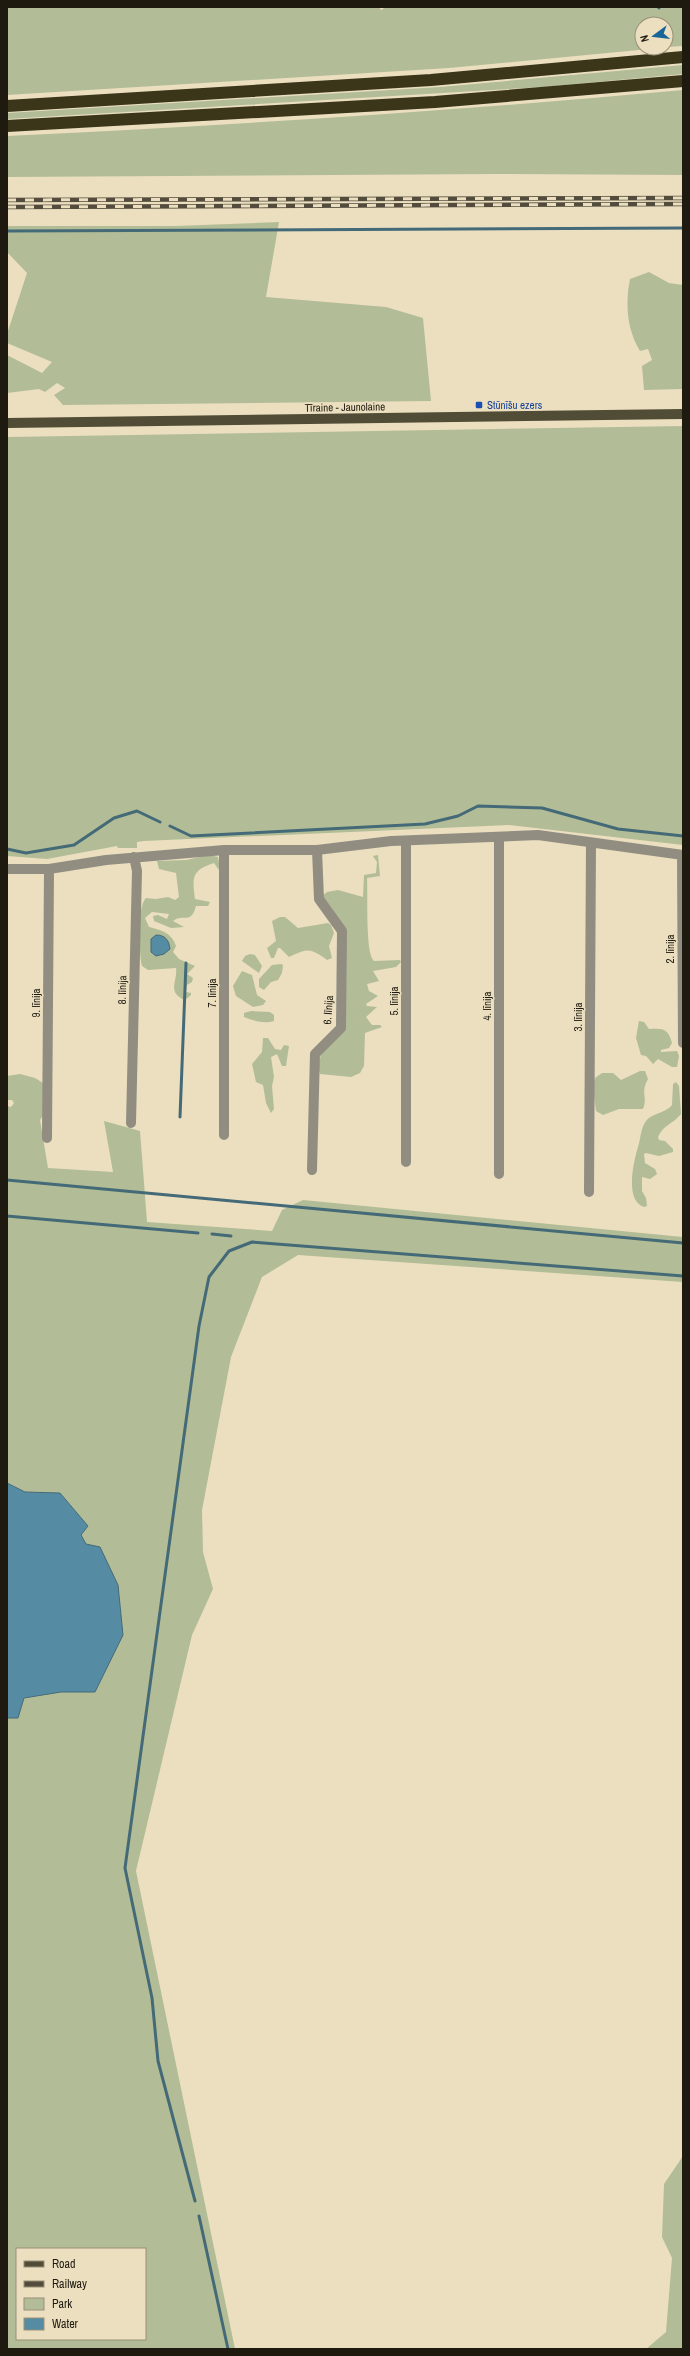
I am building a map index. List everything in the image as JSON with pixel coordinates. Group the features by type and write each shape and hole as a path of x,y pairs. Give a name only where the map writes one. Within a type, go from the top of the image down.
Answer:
{"highway":[{"path":"7,106 431,80 683,57"},
{"path":"7,126 435,102 683,81"}],"main road":[{"name":"Tīraine - Jaunolaine","path":"7,423 683,414"}],"street":[{"path":"7,869 48,869 134,858 224,850 317,850 391,840 406,841 538,835 682,855"},
{"name":"4. līnija","path":"499,837 499,1174"},
{"name":"5. līnija","path":"406,841 406,1162"},
{"name":"3. līnija","path":"589,1192 591,843"},
{"name":"7. līnija","path":"224,850 224,1135"},
{"name":"6. līnija","path":"312,1170 315,1054 341,1028 342,931 319,899 317,850"},
{"name":"2. līnija","path":"682,855 683,1043"},
{"name":"8. līnija","path":"131,1123 138,871 134,858"},
{"name":"9. līnija","path":"47,1138 48,869"}],"green space":[{"path":"7,7 379,7 381,10 386,7 683,7 683,46 674,47 674,16 634,16 634,50 449,68 7,95"},
{"path":"683,65 683,74 543,87 7,119 7,113 440,87"},
{"path":"683,90 683,175 493,174 7,177 7,136 345,117 599,98"},
{"path":"279,222 266,297 386,307 423,318 431,401 63,405 54,395 65,388 57,383 45,392 39,389 7,393 7,355 42,373 52,362 7,343 7,334 27,273 7,252 7,226 175,226"},
{"path":"649,272 669,283 683,285 683,389 644,390 642,366 652,360 648,349 640,351 632,334 628,316 628,288 630,279"},
{"path":"683,426 683,845 509,825 144,841 137,842 137,848 118,848 117,846 47,859 7,856 7,437"},
{"path":"209,855 218,857 221,873 214,863 201,868 195,875 194,880 195,899 210,902 208,906 196,906 194,912 189,917 173,921 184,927 171,928 154,921 153,916 158,915 167,919 169,914 152,912 145,918 149,927 162,931 172,938 176,946 173,952 179,959 195,966 187,974 193,978 192,982 187,985 186,992 191,993 191,995 185,1000 179,997 174,990 176,968 148,970 142,966 140,952 141,910 146,898 156,899 168,897 175,900 179,897 176,873 159,869 157,861 186,860"},
{"path":"378,855 380,876 367,878 369,947 374,961 400,960 401,962 396,967 373,971 379,981 367,984 369,991 378,996 366,1004 367,1006 377,1007 366,1017 372,1025 380,1025 382,1027 365,1033 364,1066 360,1073 351,1077 320,1074 318,1068 321,1054 335,1039 346,978 333,911 322,896 327,892 338,890 363,897 364,875 376,873 377,862 373,856"},
{"path":"280,917 285,917 298,928 328,923 331,925 334,933 329,946 332,958 327,960 312,951 300,952 289,957 280,948 278,948 274,958 271,958 267,948 276,941 272,921"},
{"path":"250,954 255,955 262,966 259,973 242,961 245,956"},
{"path":"272,965 283,965 282,973 278,980 271,982 264,990 259,987 259,979"},
{"path":"242,971 252,975 257,995 266,1001 263,1005 253,1007 236,996 233,986"},
{"path":"251,1011 270,1012 274,1015 274,1021 259,1022 244,1017 244,1013"},
{"path":"639,1021 644,1022 649,1029 661,1029 669,1034 672,1043 669,1048 661,1050 661,1052 677,1051 679,1056 677,1067 672,1067 658,1059 653,1064 646,1056 641,1055 636,1038"},
{"path":"263,1038 268,1038 275,1049 281,1050 284,1045 289,1046 286,1066 282,1066 277,1054 271,1057 274,1077 272,1086 274,1109 271,1113 266,1103 263,1085 256,1082 252,1064 262,1052"},
{"path":"640,1071 645,1071 648,1079 644,1091 645,1101 643,1109 619,1109 603,1115 596,1111 593,1087 595,1078 602,1073 613,1073 621,1080"},
{"path":"20,1074 35,1078 43,1083 44,1114 40,1120 48,1168 113,1172 104,1121 140,1131 147,1222 272,1231 282,1210 303,1200 683,1237 683,1282 298,1255 262,1277 231,1357 202,1510 203,1552 213,1589 192,1635 136,1871 235,2349 7,2349 7,1718 18,1718 24,1698 61,1692 95,1692 86,1544 81,1535 88,1526 60,1493 25,1492 7,1483 7,1106 11,1107 14,1103 12,1100 7,1100 7,1076"},
{"path":"676,1082 679,1086 681,1114 665,1127 658,1137 659,1140 665,1141 673,1149 673,1152 659,1156 646,1153 644,1154 645,1163 655,1169 657,1174 650,1179 642,1177 642,1191 646,1198 647,1206 644,1207 638,1203 634,1197 632,1189 634,1161 644,1124 649,1118 666,1110 672,1105 673,1084"},
{"path":"683,2156 683,2349 646,2349 666,2332 672,2258 662,2237 664,2184"}],"water":[{"path":"156,935 162,936 166,939 169,943 170,949 164,954 156,956 151,952 151,939"},
{"path":"7,1483 25,1492 60,1493 88,1526 81,1535 86,1544 100,1547 118,1585 123,1635 95,1692 61,1692 24,1698 18,1718 7,1718"}],"waterway":[{"path":"7,231 683,228"},
{"path":"170,826 191,836 425,824 458,816 478,806 542,808 618,829 683,836"},
{"path":"7,849 26,853 74,845 114,818 137,811 160,822"},
{"path":"180,1117 186,963"},
{"path":"7,1180 683,1243"},
{"path":"7,1216 198,1233"},
{"path":"212,1234 231,1236"},
{"path":"195,2201 158,2061 152,1998 125,1868 199,1326 209,1277 229,1251 252,1242 683,1276"},
{"path":"199,2216 228,2349"}],"railway":[{"path":"7,200 683,198"},
{"path":"7,207 683,204"}],"place":[{"name":"Stūnīšu ezers","path":"479,405"}]}
